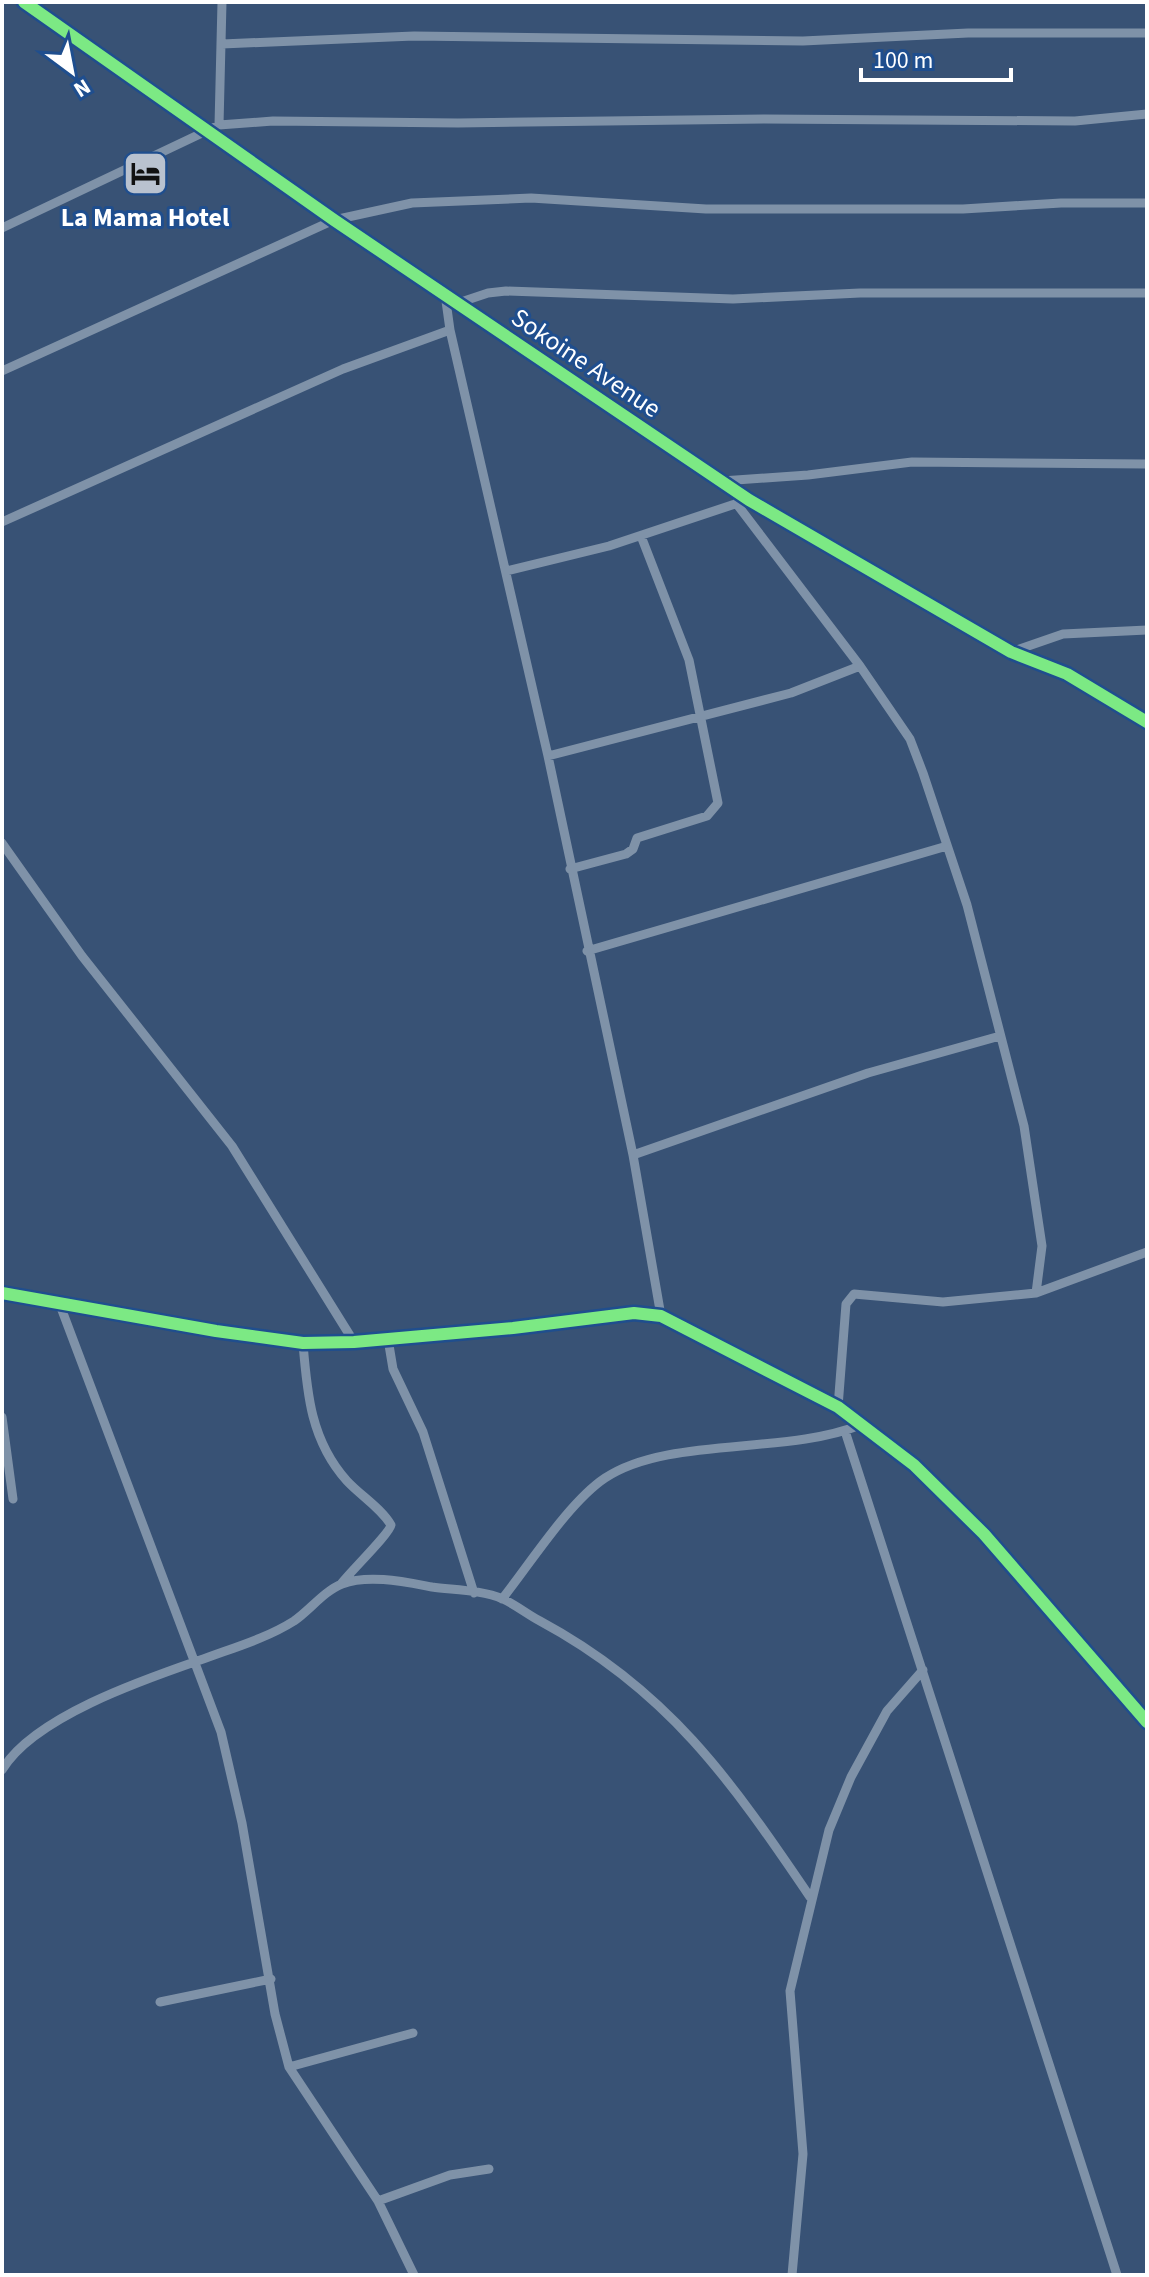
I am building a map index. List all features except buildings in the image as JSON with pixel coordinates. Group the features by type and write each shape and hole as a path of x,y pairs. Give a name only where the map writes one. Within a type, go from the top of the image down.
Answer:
{"street":[{"name":"Sokoine Avenue","path":"24,2 212,127 334,220 722,481 743,502 1011,652 1067,674 1147,722"},
{"path":"212,127 222,44 222,2"},
{"path":"222,44 414,36 803,41 968,33 1147,33"},
{"path":"2,228 212,127 273,121 458,123 779,118 1075,121 1147,114"},
{"path":"2,371 334,220 412,203 503,199 749,209 963,209 1061,203 1147,203"},
{"path":"458,303 488,293 506,291 733,299 860,293 1147,293"},
{"path":"445,294 450,330 548,756 587,951 633,1155 661,1316"},
{"path":"2,522 331,375 450,330"},
{"path":"722,481 808,475 912,462 1147,464"},
{"path":"506,571 572,557 743,502 910,739 967,905 1024,1126 1042,1246 1036,1293"},
{"path":"570,869 626,854 643,834 715,810 718,796 689,660 641,536"},
{"path":"1011,652 1063,634 1147,630"},
{"path":"548,756 701,719 791,693 860,666"},
{"path":"2,843 82,956 232,1146 354,1342"},
{"path":"587,951 947,846"},
{"path":"633,1155 868,1073 1000,1036"},
{"path":"838,1407 846,1304 854,1294 943,1302 1036,1293 1147,1252"},
{"path":"2,1293 303,1343 388,1339 608,1315 661,1316 838,1407 914,1465 984,1534 1147,1722"},
{"path":"60,1305 221,1732 233,1778 275,2014 289,2067 378,2201 414,2275"},
{"path":"388,1339 393,1369 423,1432 474,1593"},
{"path":"2,1770 18,1750 49,1725 281,1628 341,1584 358,1561 387,1536 391,1525 347,1481 325,1450 310,1414 303,1343"},
{"path":"2,1417 5,1472 13,1499"},
{"path":"502,1599 582,1498 619,1470 648,1460 845,1431 860,1425"},
{"path":"845,1431 1114,2274"},
{"path":"341,1584 390,1581 502,1599 586,1645 660,1704 734,1788 810,1897"},
{"path":"792,2275 803,2154 790,1991 810,1897 829,1830 851,1777 887,1711 923,1670"},
{"path":"160,2002 271,1979"},
{"path":"289,2067 413,2033"},
{"path":"378,2201 450,2175 489,2169"}],"cycle path":[{"path":"24,2 334,220 749,500 1011,652 1067,674 1147,722"},
{"path":"2,1293 216,1331 303,1343 354,1342 513,1328 634,1313 661,1316 838,1407 914,1465 984,1534 1147,1722"}],"place":[{"name":"La Mama Hotel","path":"145,174"}]}
